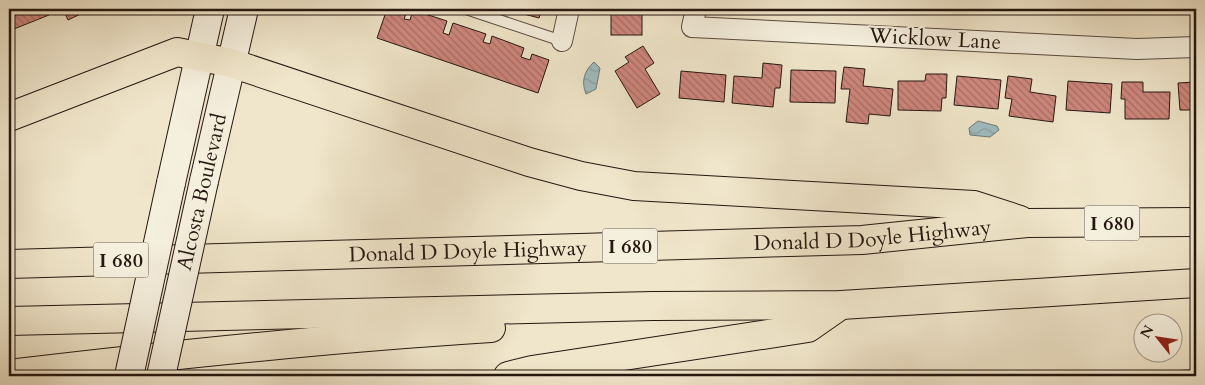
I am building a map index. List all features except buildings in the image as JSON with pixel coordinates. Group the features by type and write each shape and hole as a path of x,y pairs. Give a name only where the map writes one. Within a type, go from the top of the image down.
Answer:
{"highway":[{"path":"9,117 177,52 231,63 529,162 581,176 634,186 974,204 1028,223"},
{"name":"Donald D Doyle Highway","path":"9,264 862,240 1028,223 1196,222"},
{"path":"9,321 652,306 841,305 1196,283"},
{"path":"508,376 532,370 808,328 841,305"},
{"path":"9,374 192,352 376,335 587,322 652,306"}],"main road":[{"name":"Alcosta Boulevard","path":"128,376 210,9"},
{"name":"Alcosta Boulevard","path":"160,376 244,9"}],"street":[{"path":"562,42 569,9"},
{"name":"Wicklow Lane","path":"696,9 692,27 1137,49 1196,47"}],"lane":[{"path":"466,9 562,42"}],"water":[{"path":"594,62 600,68 596,89 586,94 584,77"},
{"path":"978,121 997,126 999,130 990,137 970,135 969,128"}],"waterway":[{"path":"1139,376 1196,371"}]}
